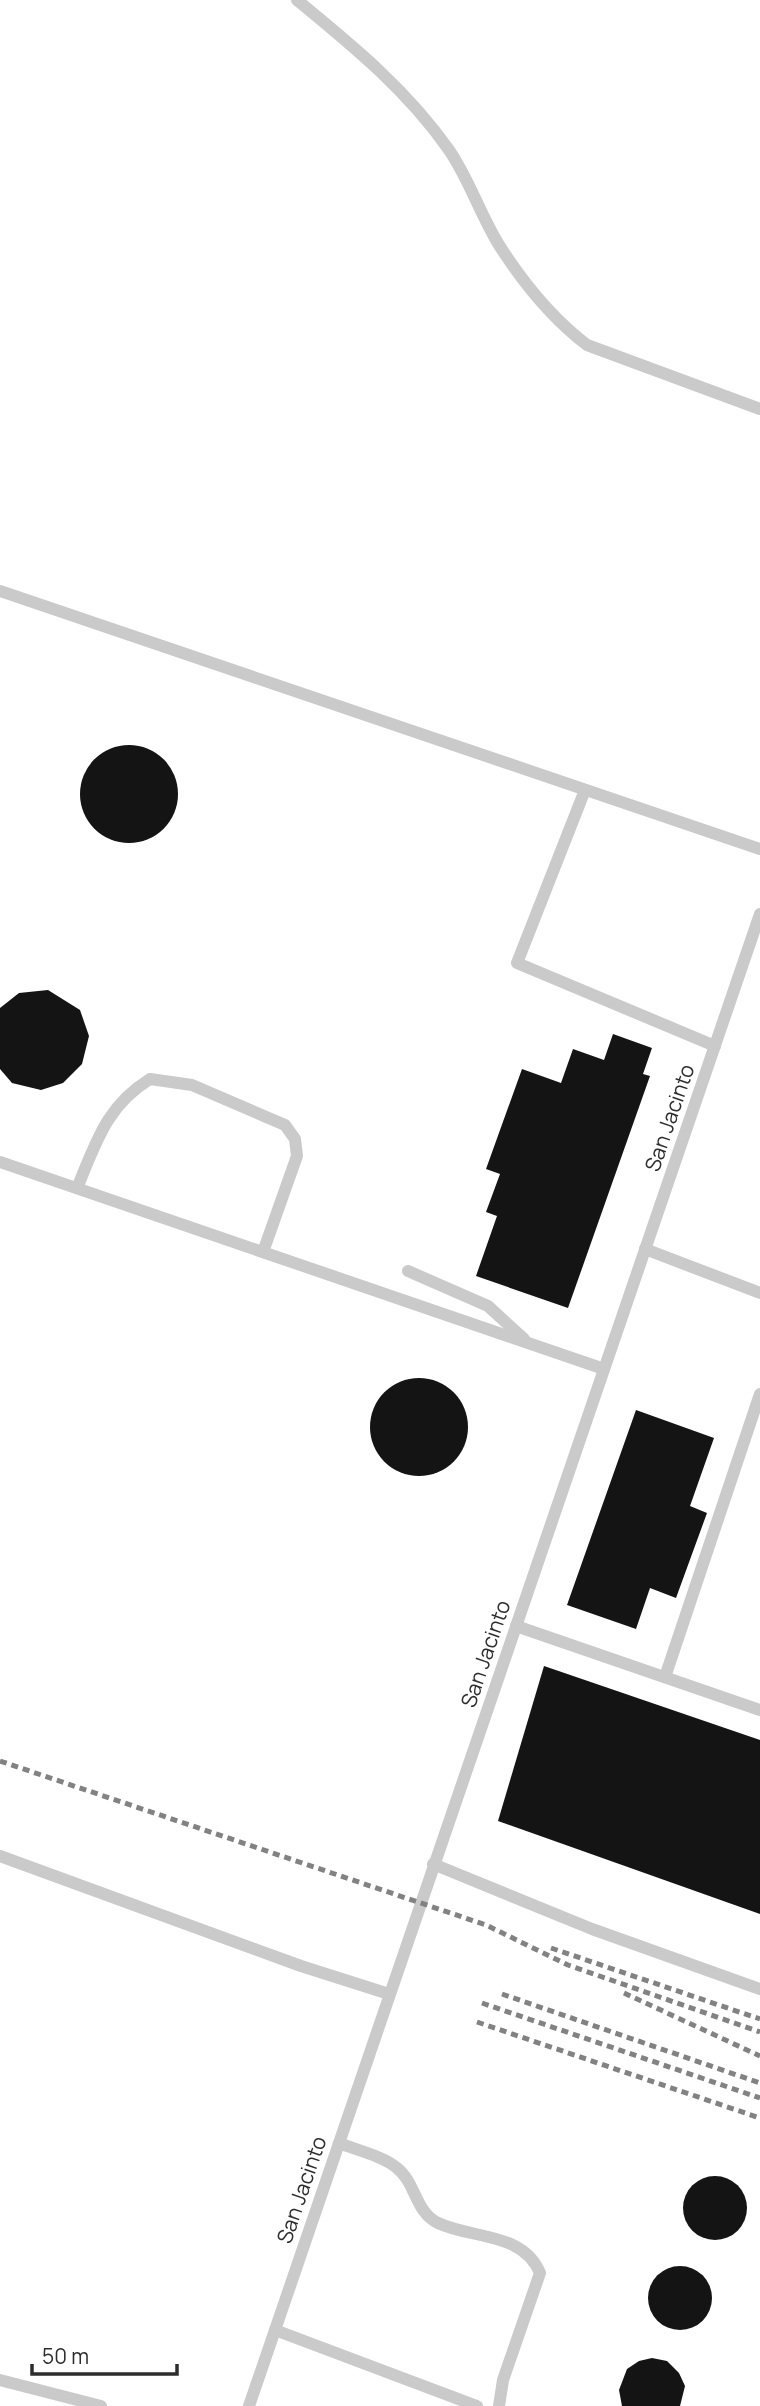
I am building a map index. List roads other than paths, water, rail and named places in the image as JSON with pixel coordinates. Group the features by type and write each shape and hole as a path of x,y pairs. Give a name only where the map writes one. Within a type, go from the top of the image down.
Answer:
{"lane":[{"path":"297,0 362,53 418,107 451,153 500,245 563,327 587,345 760,409"},
{"path":"0,591 760,849"},
{"path":"585,790 517,962 715,1046"},
{"name":"San Jacinto","path":"249,2406 760,914"},
{"path":"77,1188 104,1125 120,1101 150,1079 192,1085 285,1125 295,1139 297,1156 263,1252"},
{"path":"0,1162 604,1369"},
{"path":"645,1249 760,1293"},
{"path":"408,1271 488,1306 530,1344"},
{"path":"665,1677 760,1394"},
{"path":"516,1626 760,1710"},
{"path":"0,1856 301,1966 389,1994"},
{"path":"433,1864 592,1929 760,1989"},
{"path":"338,2143 396,2166 405,2176 421,2209 438,2223 510,2243 530,2257 537,2266 540,2273 503,2381 499,2406"},
{"path":"275,2330 477,2406"},
{"path":"0,2380 101,2406"}],"railway":[{"path":"0,1761 486,1925 568,1965 760,2032"},
{"path":"551,1948 760,2019"},
{"path":"624,1993 760,2056"},
{"path":"502,1994 760,2083"},
{"path":"482,2003 760,2098"},
{"path":"477,2022 760,2118"}]}
